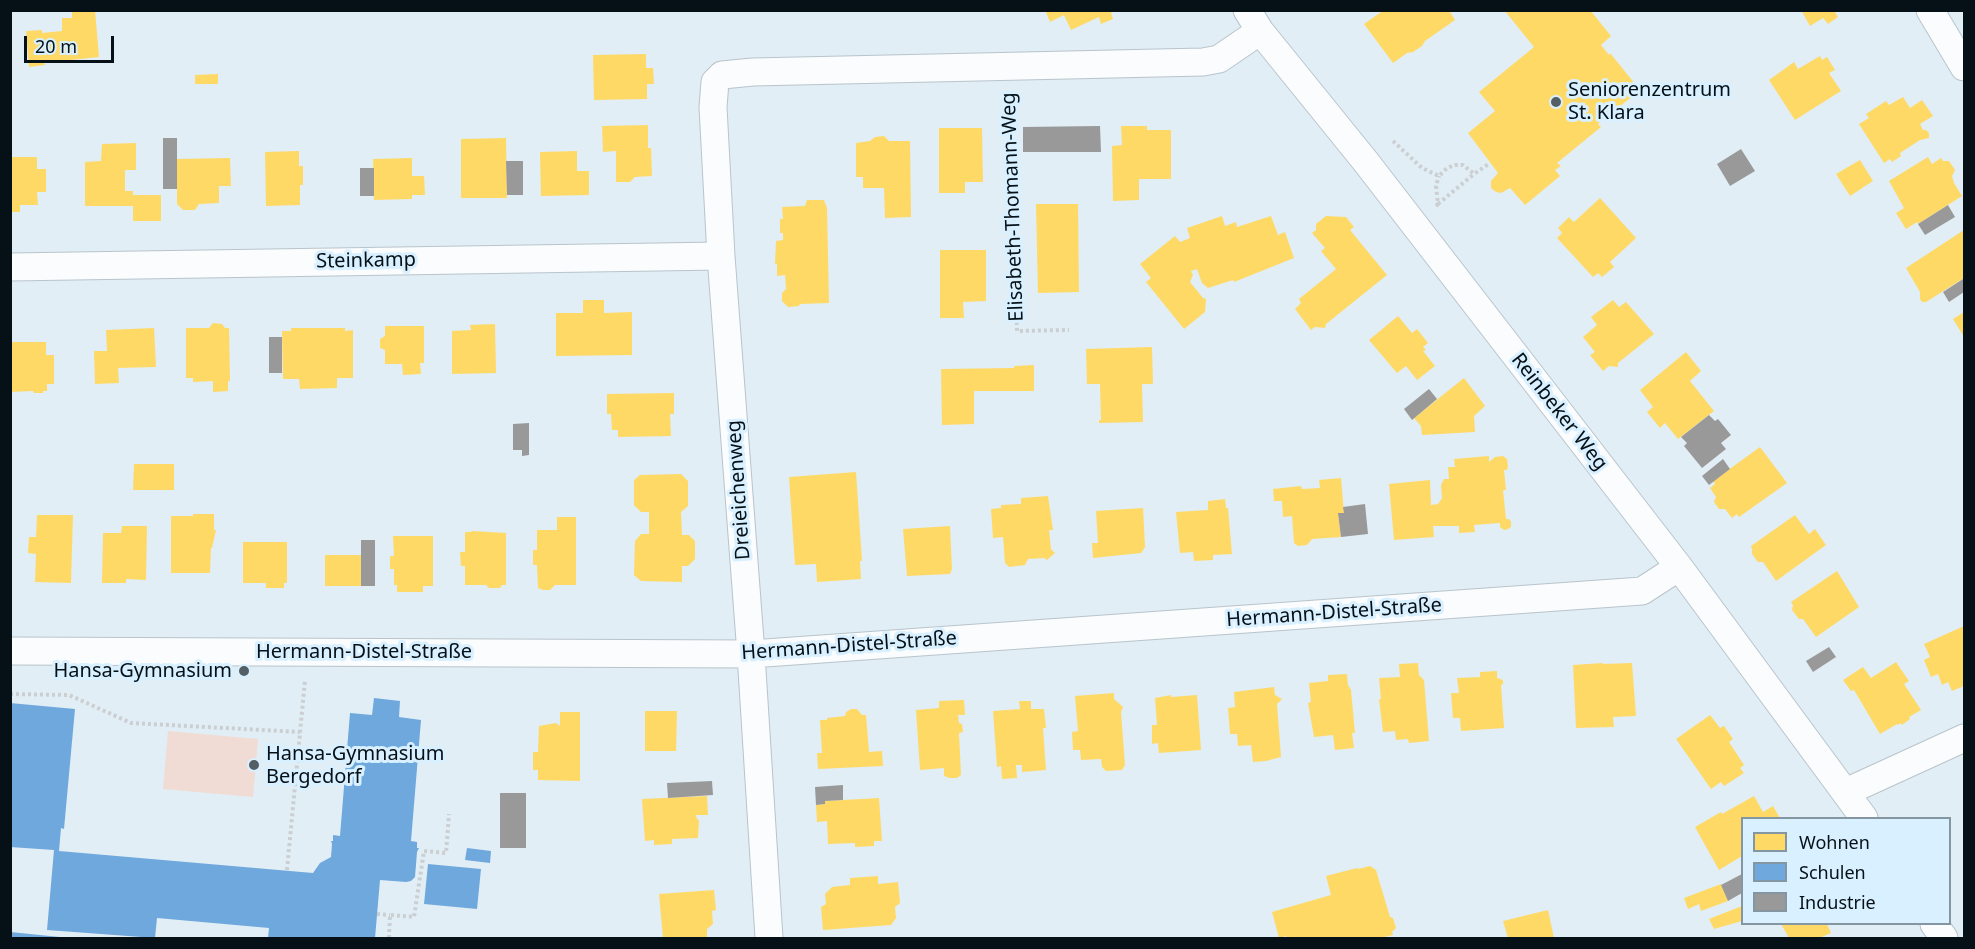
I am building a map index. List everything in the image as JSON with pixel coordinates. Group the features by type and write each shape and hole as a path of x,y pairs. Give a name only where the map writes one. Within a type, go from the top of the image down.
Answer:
{"street":[{"path":"1930,10 1965,67"},
{"name":"Elisabeth-Thomann-Weg","path":"753,72 1203,62 1219,59 1254,21"},
{"name":"Reinbeker Weg","path":"1254,21 1679,567 1863,817"},
{"name":"Dreieichenweg","path":"753,72 718,77 714,87 713,108 721,255 751,654 769,939"},
{"name":"Steinkamp","path":"10,267 721,255"},
{"name":"Hermann-Distel-Straße","path":"10,651 751,654 1642,591 1679,567"},
{"path":"1846,792 1965,738"},
{"path":"1935,925 1944,939"}],"path":[{"name":"Elisabeth-Thomann-Weg","path":"1009,66 1017,331 1069,330"},
{"path":"1393,141 1429,172 1439,176 1447,168 1463,165 1474,174"},
{"path":"1438,204 1490,163"},
{"path":"286,870 305,681"},
{"path":"10,694 69,695 131,723 300,732"},
{"path":"377,914 414,916 424,851 446,853 450,814"},
{"path":"389,939 390,915"}],"shaded area":[{"path":"168,731 258,739 253,797 163,789"}],"building: Wohnen":[{"path":"72,10 95,10 99,57 44,63 45,65 29,67 26,31 42,30 42,33 62,31 62,18 72,18"},
{"path":"1045,10 1115,10 1111,13 1113,19 1101,24 1099,17 1071,30 1064,15 1050,22"},
{"path":"1384,10 1449,10 1455,20 1425,41 1422,46 1393,63 1364,24"},
{"name":"Seniorenzentrum St. Klara","path":"1504,10 1590,10 1611,36 1601,45 1640,90 1598,124 1601,127 1557,163 1561,166 1555,170 1560,176 1525,205 1510,188 1501,193 1491,188 1491,181 1498,173 1468,133 1495,111 1479,92 1534,47"},
{"path":"1801,10 1834,10 1838,17 1828,24 1823,18 1810,26"},
{"path":"646,54 646,68 653,68 654,84 647,84 647,99 594,100 593,55"},
{"path":"1820,56 1822,60 1827,57 1835,70 1829,73 1841,91 1795,120 1769,80 1794,62 1798,69"},
{"path":"218,74 218,84 195,84 195,75"},
{"path":"1903,97 1910,108 1922,100 1933,116 1920,124 1923,130 1929,133 1929,138 1920,140 1900,153 1901,156 1892,162 1890,159 1884,163 1859,124 1869,118 1866,114 1886,101 1889,105"},
{"path":"648,125 652,176 635,177 630,182 616,182 616,151 603,152 602,126"},
{"path":"1121,126 1147,126 1147,130 1171,130 1171,179 1139,179 1139,200 1113,201 1112,146 1122,145"},
{"path":"939,128 982,128 983,182 965,182 965,193 939,193"},
{"path":"884,136 889,141 910,141 911,217 885,218 884,188 863,188 863,177 856,177 856,143"},
{"path":"506,138 507,198 461,198 461,139"},
{"path":"136,143 136,170 125,170 125,191 133,191 133,195 161,195 161,221 133,221 133,206 85,206 85,162 101,161 102,144"},
{"path":"299,151 299,166 303,166 300,205 266,206 265,152"},
{"path":"577,151 577,171 589,171 589,195 541,196 540,152"},
{"path":"10,157 37,157 37,169 46,169 46,192 37,192 38,205 20,205 20,212 10,212"},
{"path":"1928,157 1932,164 1941,158 1943,161 1949,161 1955,170 1952,176 1954,183 1962,196 1906,229 1896,213 1904,208 1889,181"},
{"path":"230,158 231,186 219,186 219,203 199,204 195,210 183,210 177,204 177,159"},
{"path":"412,158 412,176 424,176 425,195 412,195 412,199 374,200 373,159"},
{"path":"1860,160 1873,181 1850,196 1836,174"},
{"path":"1600,198 1636,238 1610,262 1614,267 1602,277 1598,273 1593,277 1557,238 1562,233 1558,228 1569,217 1574,222"},
{"path":"807,200 824,200 827,208 829,303 800,304 788,307 782,301 782,293 786,289 785,275 777,276 777,264 775,264 776,241 783,240 783,233 780,233 780,219 783,219 782,207 805,206"},
{"path":"1036,204 1078,204 1079,292 1038,293"},
{"path":"1222,216 1225,226 1236,222 1237,227 1271,216 1278,235 1285,232 1294,258 1234,282 1233,280 1208,288 1202,283 1197,269 1191,271 1193,275 1190,282 1206,299 1205,312 1184,329 1146,282 1151,278 1140,264 1175,236 1180,242 1190,238 1187,228"},
{"path":"1326,216 1346,217 1354,227 1350,230 1387,275 1326,324 1325,328 1315,327 1311,330 1295,309 1301,303 1299,299 1336,269 1321,251 1325,248 1312,233 1316,230 1316,224"},
{"path":"1964,230 1964,278 1926,302 1922,302 1920,292 1906,268"},
{"path":"940,250 986,250 986,301 963,302 964,318 940,318"},
{"path":"583,300 604,300 604,313 632,312 632,355 556,356 556,313 583,313"},
{"path":"1613,300 1619,307 1626,302 1654,334 1618,363 1618,367 1609,366 1603,371 1590,355 1595,352 1583,337 1597,325 1591,317"},
{"path":"1964,312 1964,337 1953,319"},
{"path":"1398,316 1412,333 1417,329 1428,343 1423,347 1426,350 1423,351 1435,366 1417,380 1406,366 1397,373 1369,340"},
{"path":"213,323 229,328 230,381 228,381 228,391 213,392 213,381 193,382 193,378 186,378 186,328 209,328"},
{"path":"495,324 496,373 452,374 452,331 471,330 470,325"},
{"path":"385,326 424,326 424,363 420,363 421,374 403,375 402,364 385,364 385,350 380,348 380,339 385,336"},
{"path":"154,328 156,367 118,368 119,383 95,384 94,351 107,351 106,330"},
{"path":"291,328 353,330 353,378 337,378 337,388 300,389 299,379 283,379 282,331 291,331"},
{"path":"10,342 46,342 46,355 54,355 54,384 47,384 47,391 43,393 10,392"},
{"path":"1152,347 1153,384 1142,384 1143,422 1099,423 1101,420 1100,384 1087,384 1086,349"},
{"path":"1686,352 1701,371 1690,381 1714,411 1678,439 1665,423 1660,428 1647,412 1653,407 1640,390"},
{"path":"1034,365 1034,391 974,391 974,424 942,425 941,369 1014,368 1014,366"},
{"path":"1464,378 1485,406 1474,416 1475,432 1422,435 1421,426 1414,418"},
{"path":"674,393 674,414 670,414 671,436 618,437 618,430 612,430 611,414 607,414 607,394"},
{"path":"1760,447 1787,483 1739,517 1737,514 1732,518 1725,509 1719,509 1714,502 1716,497 1710,488 1715,484 1713,481"},
{"path":"1489,456 1489,462 1495,457 1503,456 1507,459 1507,470 1504,470 1506,490 1503,490 1506,519 1511,522 1511,527 1504,530 1500,527 1500,523 1474,525 1475,532 1459,533 1459,526 1433,526 1434,537 1394,540 1389,484 1430,480 1431,505 1438,504 1442,498 1441,485 1444,479 1449,479 1448,467 1455,467 1454,459"},
{"path":"134,464 174,464 174,490 133,490"},
{"path":"856,472 862,561 860,561 861,579 817,582 816,564 795,565 789,477"},
{"path":"681,474 688,481 688,506 681,512 682,535 689,535 695,541 695,559 688,566 682,566 682,582 641,581 634,575 635,541 641,534 649,534 649,512 641,512 634,505 634,480 640,475"},
{"path":"1341,478 1344,513 1338,513 1341,537 1312,539 1307,545 1298,546 1294,543 1292,516 1283,517 1282,501 1274,501 1273,489 1301,486 1302,489 1320,488 1319,480"},
{"path":"1048,496 1053,530 1049,530 1051,549 1055,553 1047,560 1044,558 1028,559 1025,565 1009,567 1005,563 1003,537 993,538 991,509 1001,508 1001,505 1021,504 1021,498"},
{"path":"1225,499 1226,508 1228,508 1232,554 1213,555 1213,560 1194,561 1193,552 1180,553 1176,512 1208,510 1208,501"},
{"path":"1143,508 1145,547 1141,553 1093,558 1092,543 1098,543 1096,511"},
{"path":"193,514 214,514 214,530 216,530 211,548 210,573 171,573 171,516 193,516"},
{"path":"37,515 73,515 71,583 35,582 36,554 28,553 29,537 36,537"},
{"path":"1795,515 1809,534 1815,529 1826,545 1776,581 1763,562 1758,562 1752,554 1751,546"},
{"path":"557,517 576,517 576,585 555,585 550,590 543,590 538,588 537,565 533,565 533,550 537,550 537,530 557,530"},
{"path":"122,526 147,526 146,580 126,579 126,583 102,583 103,533 121,533"},
{"path":"950,526 952,569 950,574 907,576 903,529"},
{"path":"465,532 506,533 506,585 500,588 489,588 486,585 465,585 465,566 461,566 460,552 465,552"},
{"path":"393,536 433,536 433,586 423,586 423,592 397,592 397,585 394,585 394,569 390,569 390,556 394,556"},
{"path":"243,542 287,542 287,583 284,583 284,588 266,588 266,583 243,583"},
{"path":"325,555 361,555 361,586 325,586"},
{"path":"1837,571 1859,607 1816,637 1803,619 1799,619 1792,610 1791,602"},
{"path":"1964,626 1964,686 1952,691 1948,682 1942,685 1938,674 1931,677 1924,660 1930,657 1924,644"},
{"path":"1896,662 1909,681 1904,684 1921,710 1909,717 1910,719 1902,725 1897,724 1880,734 1854,690 1851,691 1843,680 1863,667 1871,678"},
{"path":"1418,663 1419,675 1424,680 1429,741 1409,743 1408,739 1396,740 1395,731 1383,732 1379,678 1400,677 1399,664"},
{"path":"1632,663 1636,716 1613,717 1614,727 1576,728 1573,665"},
{"path":"1497,671 1497,678 1503,680 1501,685 1504,728 1461,731 1460,718 1453,718 1451,693 1459,693 1457,678 1480,677 1480,672"},
{"path":"1347,674 1351,690 1354,748 1335,750 1333,735 1314,737 1308,703 1311,702 1309,683 1328,681 1328,675"},
{"path":"1274,687 1275,695 1282,699 1277,704 1281,757 1253,762 1251,745 1238,746 1237,734 1230,734 1228,708 1235,707 1234,692"},
{"path":"1114,693 1114,699 1123,707 1121,712 1125,765 1122,770 1106,771 1102,767 1101,759 1081,760 1080,750 1073,750 1072,732 1078,731 1075,696"},
{"path":"1171,695 1171,697 1197,695 1201,750 1159,753 1158,743 1152,744 1152,725 1157,725 1155,698"},
{"path":"964,700 965,715 958,715 963,732 959,733 961,775 957,778 944,776 944,768 920,770 916,710 939,708 939,701"},
{"path":"1019,701 1031,701 1031,709 1044,709 1046,770 1022,772 1022,765 1016,765 1017,778 1002,779 1001,766 997,767 993,711 1020,709"},
{"path":"857,709 862,715 866,715 869,752 882,751 883,766 818,769 817,753 822,753 820,720 845,716 846,712"},
{"path":"645,711 677,711 676,751 645,751"},
{"path":"560,712 580,712 580,781 538,780 538,770 533,770 533,752 538,752 539,726 556,723 560,726"},
{"path":"1710,715 1720,728 1724,726 1733,739 1729,742 1744,765 1740,768 1744,773 1724,786 1721,782 1711,789 1676,739"},
{"path":"707,796 708,815 696,815 699,820 698,838 672,839 672,844 654,845 654,840 645,841 642,799"},
{"path":"1754,796 1763,812 1773,806 1779,817 1741,817 1741,857 1719,870 1695,827 1721,812 1722,814"},
{"path":"879,798 882,841 874,841 874,846 855,847 855,843 828,844 827,821 817,822 816,805 825,804 825,801"},
{"path":"1370,866 1376,870 1390,917 1393,918 1396,928 1392,932 1393,935 1380,938 1287,938 1286,936 1279,938 1272,912 1331,895 1326,876"},
{"path":"878,876 878,884 898,882 900,903 895,907 896,918 891,925 823,930 821,907 826,904 825,894 832,887 850,885 850,878"},
{"path":"1721,884 1728,901 1701,911 1699,904 1688,909 1684,898"},
{"path":"714,890 716,910 712,911 713,924 707,929 707,938 663,938 659,894"},
{"path":"1741,906 1741,921 1714,929 1709,919"},
{"path":"1548,910 1554,938 1508,938 1503,921"},
{"path":"1782,925 1827,925 1831,933 1819,938 1789,938"}],"building: Schulen":[{"path":"374,698 400,701 399,717 421,720 411,841 417,842 417,848 419,848 415,877 406,882 380,880 375,938 268,938 269,928 157,918 155,938 47,930 54,850 10,847 10,703 75,709 64,829 61,828 59,851 313,873 320,863 331,857 333,835 340,836 350,713 372,715"},
{"path":"467,848 491,851 490,863 465,860"},
{"path":"428,864 481,869 477,909 424,904"},
{"path":"10,932 60,937 60,938 10,938"}],"building: Industrie":[{"path":"1100,126 1101,152 1023,152 1023,127"},
{"path":"163,138 177,138 177,189 163,189"},
{"path":"1741,149 1755,171 1730,186 1717,164"},
{"path":"506,161 523,161 523,195 507,195"},
{"path":"360,168 374,168 374,196 360,196"},
{"path":"1948,205 1955,217 1925,235 1918,224"},
{"path":"1963,279 1964,292 1949,302 1943,292"},
{"path":"269,337 282,337 282,373 269,373"},
{"path":"1429,389 1437,399 1412,420 1404,409"},
{"path":"1709,415 1715,421 1718,419 1731,435 1721,443 1726,449 1702,468 1684,446 1687,443 1681,437"},
{"path":"529,423 529,455 522,456 522,450 513,450 513,424"},
{"path":"1723,459 1730,469 1709,485 1702,476"},
{"path":"1365,504 1368,534 1341,537 1338,513 1344,513 1343,507"},
{"path":"361,540 375,540 375,586 361,586"},
{"path":"1829,647 1836,657 1813,672 1806,661"},
{"path":"712,781 713,795 668,798 667,783"},
{"path":"843,785 843,800 825,801 825,804 816,805 815,787"},
{"path":"500,793 526,793 526,848 500,848"},
{"path":"1741,875 1741,894 1728,901 1721,885"}],"place":[{"name":"Seniorenzentrum St. Klara","path":"1556,102"},
{"name":"Hansa-Gymnasium","path":"244,671"},
{"name":"Hansa-Gymnasium Bergedorf","path":"254,765"}]}
